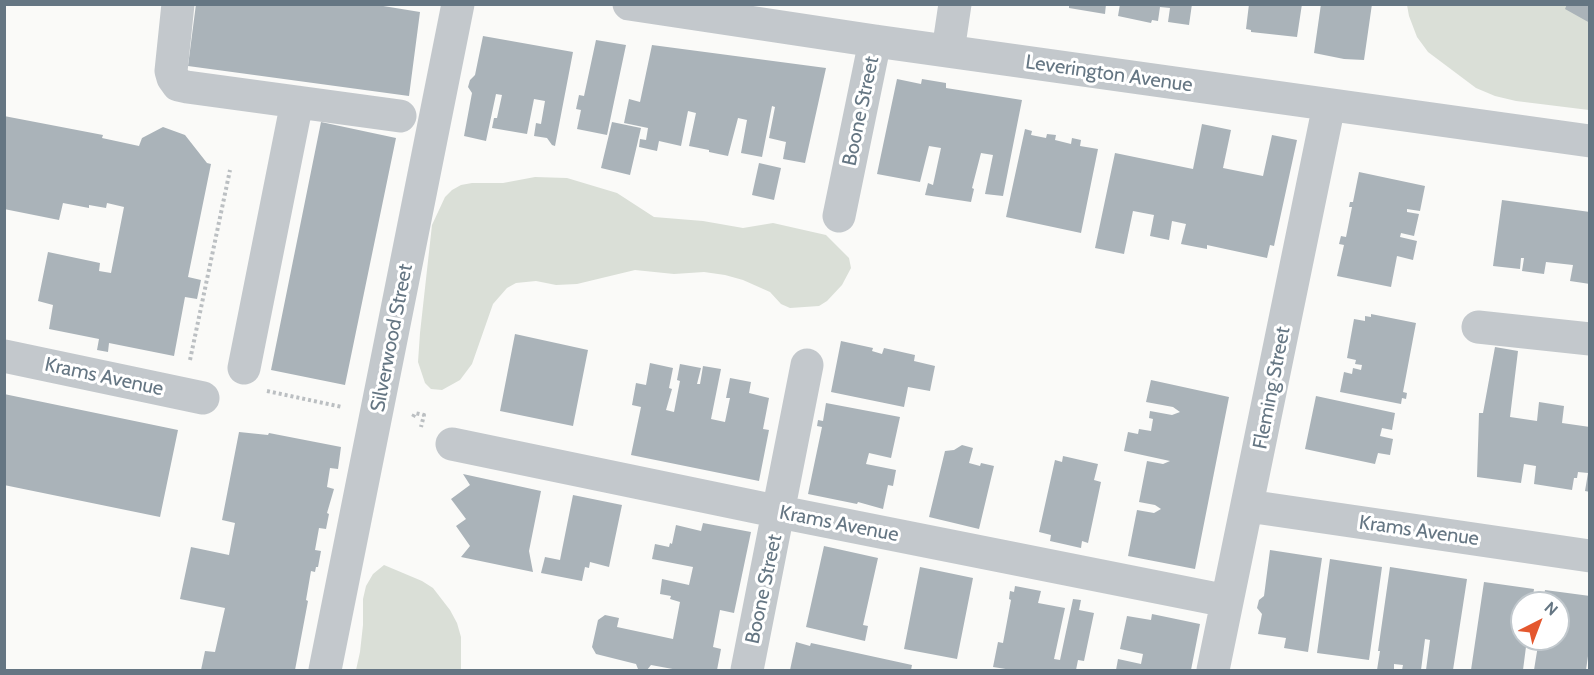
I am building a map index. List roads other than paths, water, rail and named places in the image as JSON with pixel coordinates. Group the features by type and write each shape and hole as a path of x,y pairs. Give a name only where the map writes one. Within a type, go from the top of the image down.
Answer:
{"street":[{"path":"178,4 171,71 172,78 178,85 399,116"},
{"name":"Silverwood Street","path":"326,670 458,4"},
{"name":"Leverington Avenue","path":"629,4 726,11 875,41 1590,141"},
{"path":"948,51 955,4"},
{"name":"Boone Street","path":"839,216 875,41"},
{"path":"255,379 297,102"},
{"name":"Fleming Street","path":"1213,670 1329,105"},
{"path":"1478,327 1590,339"},
{"name":"Krams Avenue","path":"4,356 193,396"},
{"name":"Boone Street","path":"747,670 780,512 807,365"},
{"name":"Krams Avenue","path":"452,444 1227,602"},
{"name":"Krams Avenue","path":"1248,506 1590,556"}]}
